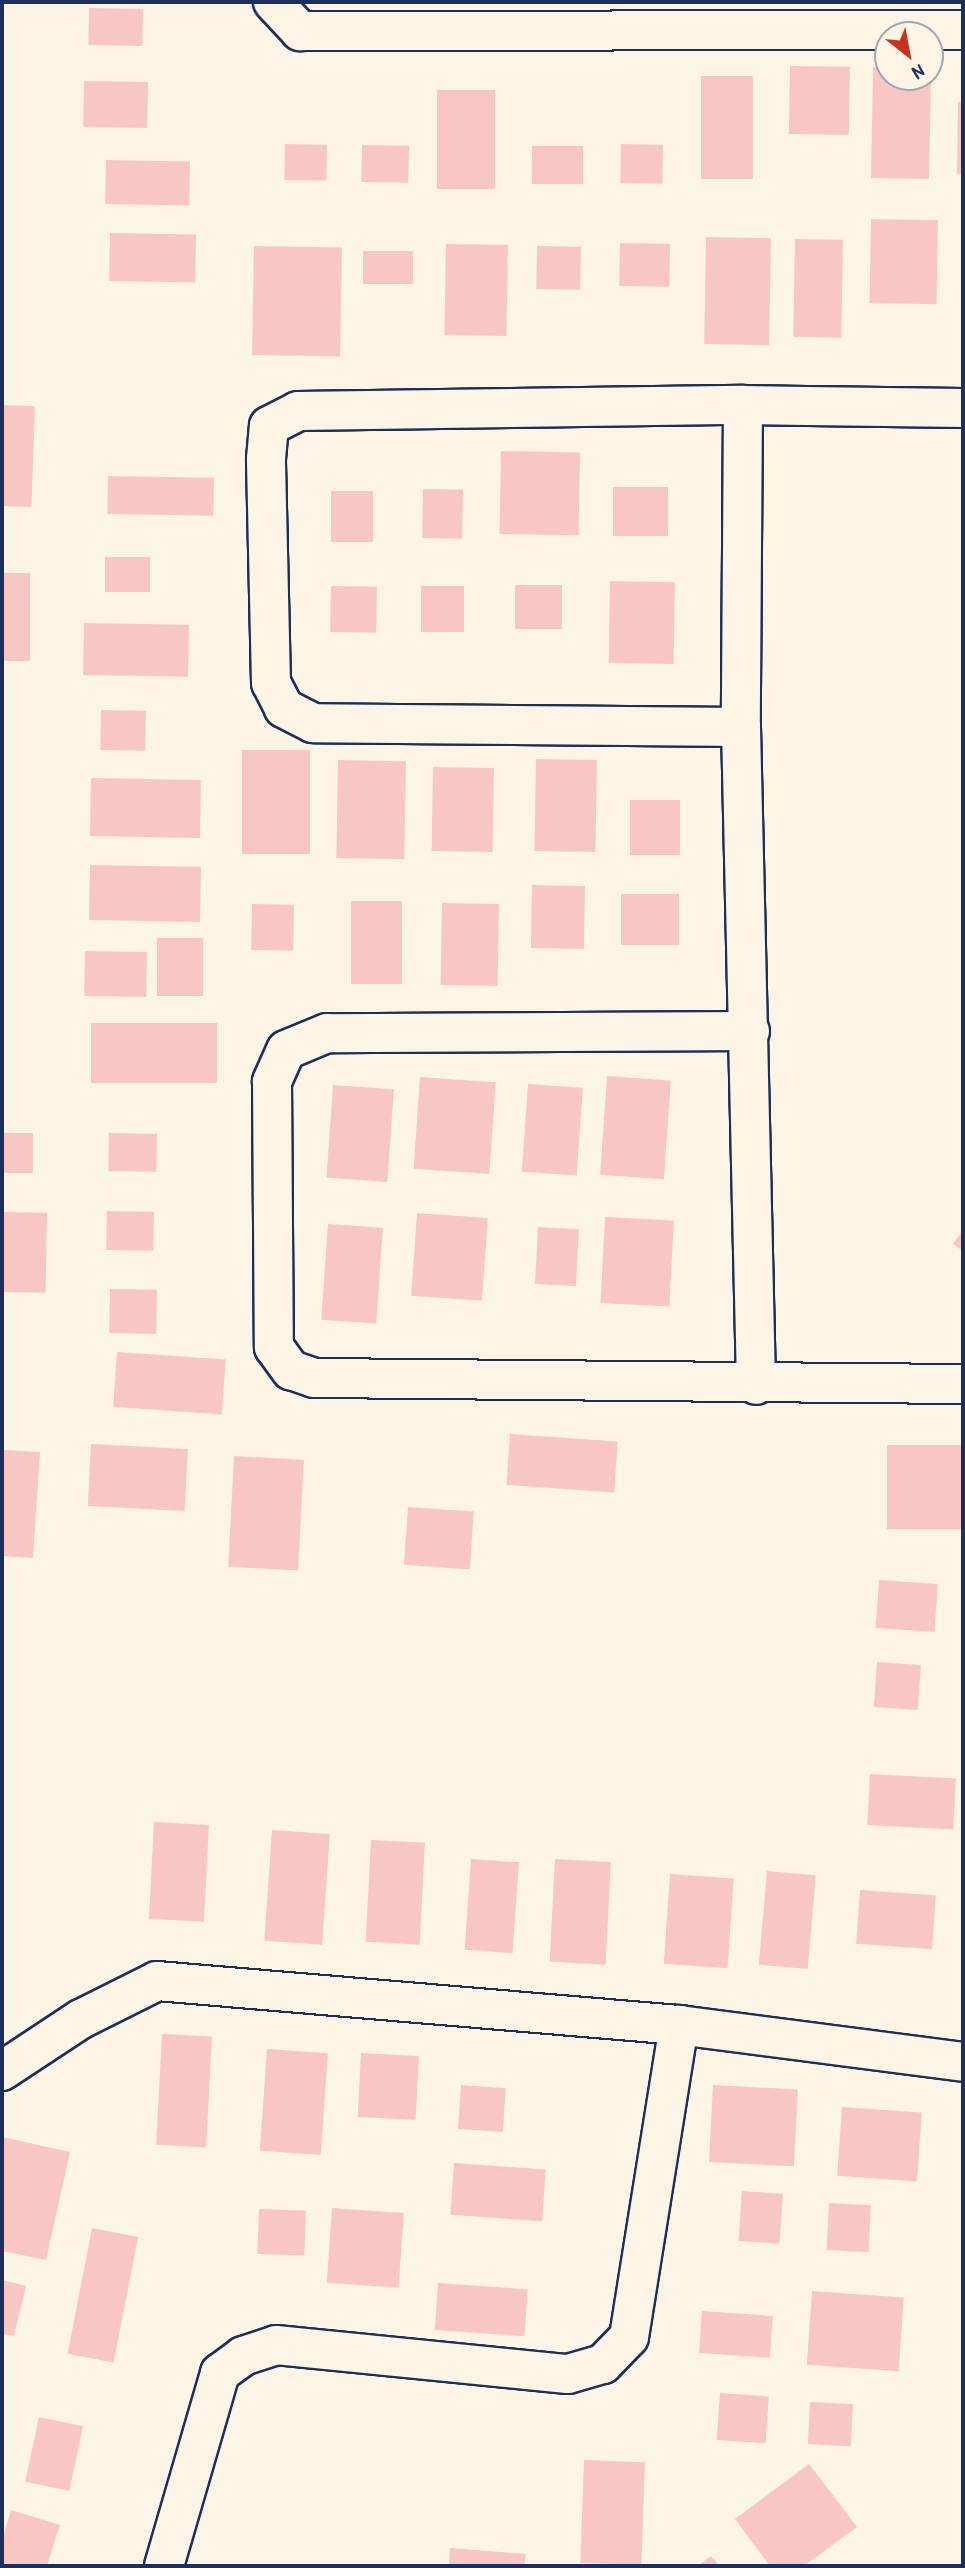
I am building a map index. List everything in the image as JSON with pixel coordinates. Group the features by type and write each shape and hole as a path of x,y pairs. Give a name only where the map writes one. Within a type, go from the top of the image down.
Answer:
{"street":[{"path":"273,2 300,31 963,30"},
{"path":"741,727 313,723 284,708 271,682 266,459 269,426 298,411 743,405 963,408"},
{"path":"743,405 741,727 750,1031 755,1385"},
{"path":"750,1031 327,1033 286,1050 272,1082 274,1347 291,1370 314,1378 755,1385 963,1384"},
{"path":"2,2071 81,2019 158,1981 679,2025 963,2062"},
{"path":"164,2566 220,2373 243,2356 275,2345 568,2374 603,2364 629,2337 679,2025"}],"building":[{"path":"89,8 143,9 142,46 88,45"},
{"path":"790,66 850,67 849,135 789,134"},
{"path":"874,67 874,91 931,91 929,179 871,178"},
{"path":"701,76 753,76 753,179 701,179"},
{"path":"84,81 148,82 147,128 83,127"},
{"path":"437,90 495,90 495,189 437,189"},
{"path":"958,102 963,102 963,174 957,174"},
{"path":"285,144 327,145 326,181 284,180"},
{"path":"621,144 663,145 662,184 620,183"},
{"path":"362,145 409,146 408,183 361,182"},
{"path":"532,146 583,146 583,184 532,184"},
{"path":"106,160 190,161 189,205 105,204"},
{"path":"871,219 938,220 937,304 870,303"},
{"path":"110,233 196,235 195,282 109,281"},
{"path":"706,237 771,238 769,345 704,344"},
{"path":"795,239 843,240 841,338 793,337"},
{"path":"620,243 670,244 669,287 619,286"},
{"path":"446,244 508,245 506,336 444,335"},
{"path":"254,246 342,248 340,357 252,355"},
{"path":"537,246 581,247 580,290 536,289"},
{"path":"363,251 413,251 413,284 363,284"},
{"path":"2,405 35,406 31,507 2,506"},
{"path":"501,451 580,452 579,535 500,534"},
{"path":"108,476 214,478 213,516 107,514"},
{"path":"613,487 668,487 668,536 613,536"},
{"path":"423,489 463,490 462,539 422,538"},
{"path":"331,491 373,491 373,542 331,542"},
{"path":"105,557 150,557 150,592 105,592"},
{"path":"2,573 30,573 30,661 2,661"},
{"path":"610,581 675,582 674,664 609,663"},
{"path":"515,585 562,585 562,629 515,629"},
{"path":"331,586 377,587 376,633 330,632"},
{"path":"421,586 464,586 464,632 421,632"},
{"path":"84,623 189,625 188,677 83,675"},
{"path":"101,710 146,711 145,751 100,750"},
{"path":"242,750 310,750 310,854 242,854"},
{"path":"536,759 597,760 595,852 534,851"},
{"path":"338,760 406,761 404,859 336,858"},
{"path":"433,767 494,768 493,852 432,851"},
{"path":"91,778 201,780 200,838 90,836"},
{"path":"630,800 680,800 680,855 630,855"},
{"path":"90,865 201,867 200,922 89,920"},
{"path":"532,885 585,886 584,949 531,948"},
{"path":"621,894 679,894 679,945 621,945"},
{"path":"351,901 402,901 402,984 351,984"},
{"path":"442,903 499,904 498,986 441,985"},
{"path":"252,904 294,905 293,951 251,950"},
{"path":"157,938 203,938 203,996 157,996"},
{"path":"85,951 147,952 146,997 84,996"},
{"path":"91,1023 217,1023 217,1083 91,1083"},
{"path":"607,1076 671,1080 664,1179 600,1175"},
{"path":"420,1077 496,1082 489,1174 414,1169"},
{"path":"528,1084 583,1088 577,1176 522,1172"},
{"path":"333,1085 394,1089 387,1182 327,1178"},
{"path":"2,1133 33,1133 33,1173 2,1173"},
{"path":"109,1133 157,1134 156,1172 108,1171"},
{"path":"107,1211 154,1212 153,1251 106,1250"},
{"path":"2,1212 47,1213 46,1293 2,1292"},
{"path":"417,1213 488,1218 482,1301 411,1296"},
{"path":"605,1217 674,1221 669,1306 600,1303"},
{"path":"328,1224 383,1228 376,1324 321,1320"},
{"path":"538,1227 579,1229 576,1286 535,1284"},
{"path":"963,1230 963,1251 953,1244"},
{"path":"110,1289 157,1290 156,1334 109,1333"},
{"path":"117,1352 226,1360 222,1414 113,1407"},
{"path":"510,1434 618,1442 614,1492 506,1485"},
{"path":"91,1444 188,1449 185,1511 88,1506"},
{"path":"887,1445 963,1445 963,1529 887,1529"},
{"path":"2,1450 40,1452 33,1558 2,1556"},
{"path":"234,1456 304,1460 298,1571 228,1567"},
{"path":"408,1507 474,1512 470,1569 404,1565"},
{"path":"879,1580 938,1584 935,1632 876,1628"},
{"path":"877,1662 921,1665 918,1710 874,1707"},
{"path":"870,1774 956,1779 953,1829 867,1825"},
{"path":"154,1822 209,1825 204,1922 149,1919"},
{"path":"272,1830 330,1834 322,1945 264,1941"},
{"path":"371,1840 425,1843 420,1945 366,1942"},
{"path":"471,1859 519,1862 513,1953 465,1950"},
{"path":"555,1859 611,1862 606,1965 550,1962"},
{"path":"767,1871 816,1875 808,1969 759,1965"},
{"path":"670,1874 734,1878 728,1968 664,1964"},
{"path":"860,1890 936,1895 932,1949 856,1944"},
{"path":"162,2034 212,2037 206,2147 156,2145"},
{"path":"267,2049 328,2053 321,2155 260,2151"},
{"path":"361,2053 419,2056 416,2120 358,2117"},
{"path":"461,2085 506,2088 503,2132 458,2129"},
{"path":"713,2085 798,2089 794,2166 709,2162"},
{"path":"842,2107 922,2113 917,2181 837,2176"},
{"path":"2,2137 70,2152 46,2260 2,2251"},
{"path":"454,2163 546,2169 542,2221 450,2215"},
{"path":"742,2191 783,2194 779,2244 739,2241"},
{"path":"829,2203 871,2205 868,2252 827,2250"},
{"path":"332,2208 404,2213 399,2288 327,2283"},
{"path":"259,2209 306,2211 304,2256 257,2254"},
{"path":"92,2228 138,2237 114,2363 68,2354"},
{"path":"2,2280 26,2286 14,2336 2,2334"},
{"path":"438,2283 528,2289 525,2336 435,2330"},
{"path":"812,2291 904,2297 899,2371 807,2365"},
{"path":"702,2311 773,2316 770,2358 699,2353"},
{"path":"720,2393 769,2396 766,2443 717,2440"},
{"path":"810,2402 853,2404 851,2446 808,2444"},
{"path":"39,2417 83,2426 69,2491 25,2482"},
{"path":"584,2460 645,2462 641,2565 580,2563"},
{"path":"809,2464 857,2527 804,2566 770,2566 735,2519"},
{"path":"11,2510 60,2525 47,2566 2,2565 2,2540"},
{"path":"450,2548 526,2554 524,2566 449,2566"},
{"path":"711,2556 719,2566 697,2566"}]}
